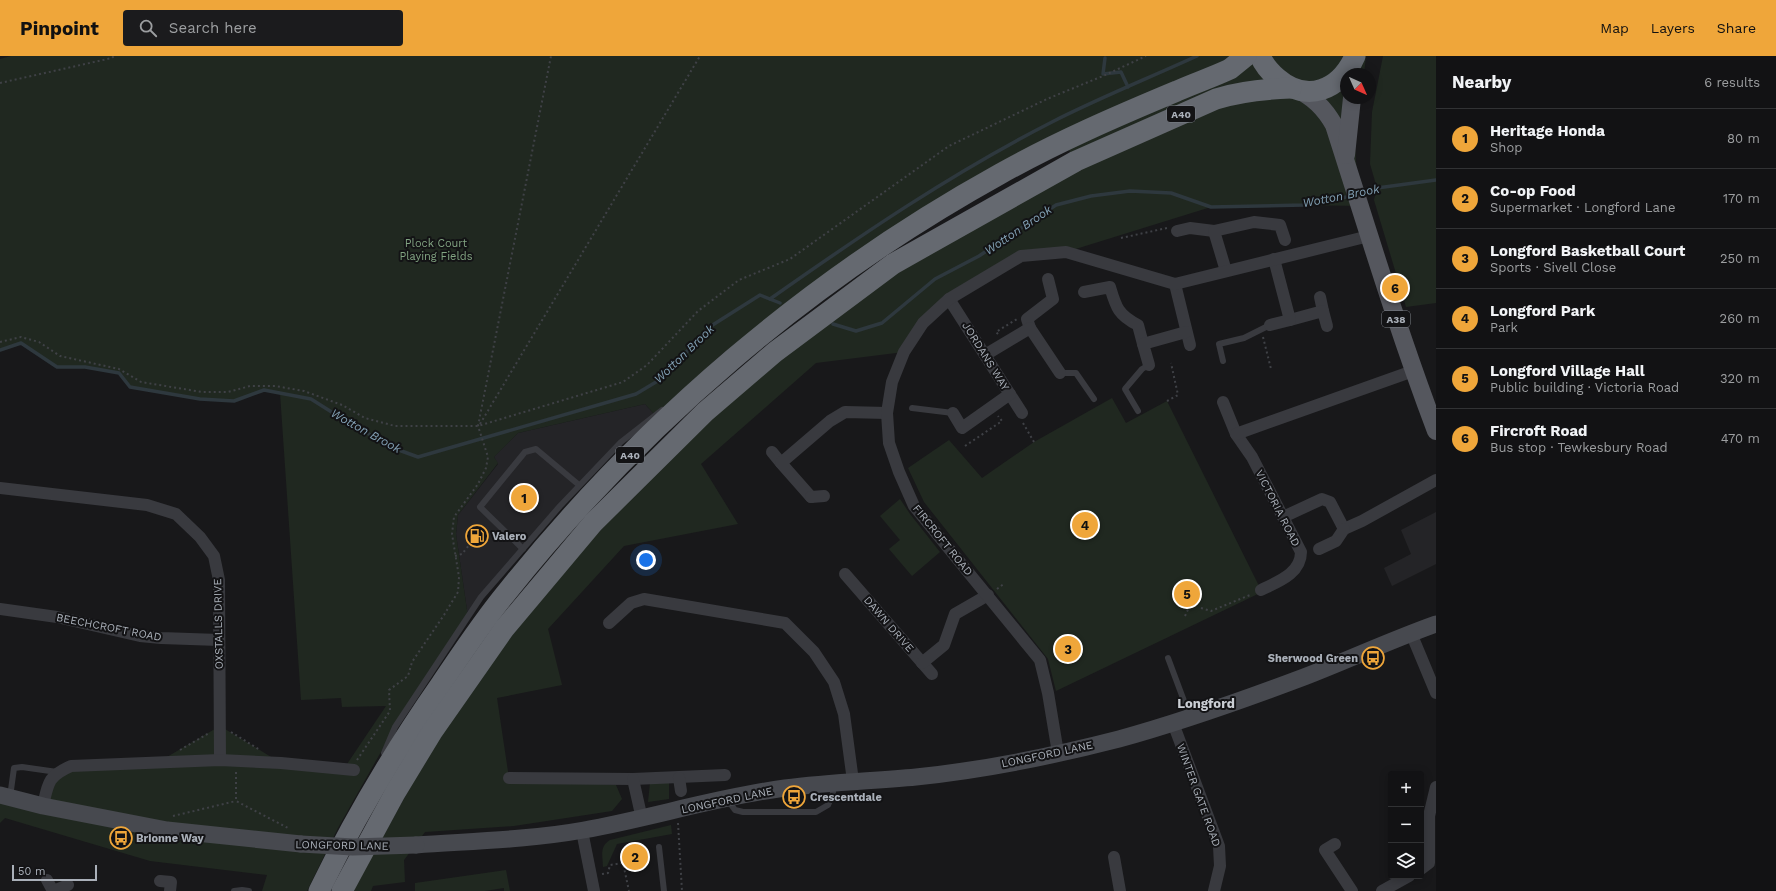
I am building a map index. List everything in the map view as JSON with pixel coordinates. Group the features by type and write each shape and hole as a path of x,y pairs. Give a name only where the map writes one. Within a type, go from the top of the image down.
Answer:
{"highway":[{"name":"A40","path":"320,891 362,808 418,718 506,593 570,517 638,446 701,386 768,328 901,232 1000,174 1063,141 1230,69 1246,56"},
{"path":"1260,56 1272,73 1294,89"},
{"name":"A40","path":"342,891 395,794 432,732 504,629 593,524 704,412 776,352 893,264 1076,161 1216,99 1232,94 1261,89 1319,91 1331,86 1345,74 1355,56"}],"main road":[{"path":"1354,68 1355,56"},
{"name":"A38","path":"1294,89 1316,100 1330,118 1346,162 1368,236 1413,371 1436,431"},
{"name":"A38","path":"1346,162 1351,104"}],"street":[{"path":"1177,232 1190,228 1214,231 1254,222 1280,225 1285,240"},
{"path":"1214,231 1226,271"},
{"path":"1190,345 1175,284 1368,236"},
{"name":"FIRCROFT ROAD","path":"1058,753 1048,693 1040,660 914,506 899,472 889,443 887,413 892,382 904,352 923,323 949,299 1022,256 1066,252 1175,284"},
{"path":"1274,259 1290,320"},
{"path":"1048,279 1054,299 1027,319 1030,328 1060,373"},
{"path":"1084,292 1110,287 1116,307 1125,319 1138,325 1149,365"},
{"path":"1320,297 1327,326"},
{"name":"JORDANS WAY","path":"949,299 1022,413"},
{"path":"1266,327 1323,311"},
{"path":"985,355 1030,328"},
{"path":"1143,344 1186,332"},
{"path":"1236,434 1413,371"},
{"path":"953,413 958,431 1010,394"},
{"name":"VICTORIA ROAD","path":"1223,402 1236,434 1252,457 1301,552 1299,563 1292,572 1261,590"},
{"path":"781,463 830,421 845,412 887,413"},
{"path":"772,452 810,502 824,496"},
{"path":"1318,549 1336,542 1344,529 1362,521 1436,480"},
{"name":"OXSTALLS DRIVE","path":"0,488 147,505 176,514 200,537 214,556 219,580 220,760"},
{"path":"1283,517 1322,499 1330,502 1344,529"},
{"name":"DAWN DRIVE","path":"845,574 932,674"},
{"path":"922,663 944,644 955,614 988,595"},
{"path":"609,623 616,610 644,599 785,623 814,652 834,682 844,714 853,781"},
{"name":"BEECHCROFT ROAD","path":"0,609 57,617 140,636 219,640"},
{"name":"LONGFORD LANE","path":"5,796 43,806 167,830 299,844 353,847 534,838 642,819 726,798 833,782 917,777 976,769 1058,753 1118,739 1173,723 1304,677 1436,624"},
{"path":"1411,633 1436,693"},
{"name":"WINTER GATE ROAD","path":"1173,723 1219,846 1220,866 1214,891"},
{"path":"43,806 48,783 57,772 71,766 220,760 281,763 351,770"},
{"path":"509,778 531,784 725,775"},
{"name":"LONGFORD LANE","path":"679,778 681,791"},
{"path":"632,779 642,819"},
{"path":"1429,866 1429,816 1436,787"},
{"path":"582,830 594,891"},
{"path":"1326,849 1352,891"},
{"path":"1114,856 1120,891"},
{"path":"1382,891 1404,879"},
{"path":"47,880 53,891 68,885"}],"lane":[{"path":"1223,361 1219,344 1244,338 1266,327"},
{"path":"690,388 768,328"},
{"path":"1138,411 1125,389 1142,369 1149,365"},
{"path":"1060,373 1076,373 1094,399"},
{"path":"381,761 395,727 481,597 580,485 621,442 667,406"},
{"path":"912,408 953,413"},
{"path":"523,549 480,507 525,452 536,449 580,485"},
{"path":"1168,658 1190,717"},
{"path":"5,796 14,768 22,767 57,772"},
{"path":"362,808 378,768"},
{"path":"726,798 735,810 743,812 816,812 828,805 833,793 833,782"},
{"path":"659,847 664,891"},
{"path":"234,891 250,891"}],"path":[{"path":"0,84 112,58 114,56"},
{"path":"351,770 390,711 389,690 408,676 412,662 458,592 459,577 452,534 454,517 478,484 486,468 488,457 478,426 551,56"},
{"path":"478,426 700,56"},
{"path":"0,342 21,337 39,342 60,356 119,369 141,382 202,392 228,392 250,386 275,386 304,391 342,405 365,418 395,426 478,426 623,382 647,365 698,311 739,280 790,259 949,146 1047,98 1113,72 1146,56"},
{"path":"1121,238 1166,227 1177,232"},
{"path":"1004,344 996,332 1021,316"},
{"path":"1266,327 1271,369"},
{"path":"1167,401 1178,395 1171,364"},
{"path":"965,446 1002,421 992,407"},
{"path":"1022,413 1021,419 1034,442"},
{"path":"455,556 462,554 474,539 472,538"},
{"path":"1201,608 1210,611 1261,590"},
{"path":"1185,616 1191,603"},
{"path":"235,761 236,801"},
{"path":"168,817 236,801 294,831 299,844"},
{"path":"678,810 682,891"},
{"path":"603,874 608,873 610,865 623,863 629,891"}],"shaded area":[{"path":"645,404 655,415 621,442 560,505 468,617 456,534 458,515 498,464 494,457 518,433"},
{"path":"1436,512 1436,564 1392,586 1384,568 1411,554 1401,530"}],"green space":[{"name":"Plock Court Playing Fields","path":"11,56 1366,56 1365,68 1340,68 1340,104 1347,104 1355,144 1359,206 1304,205 1211,207 1066,252 1021,256 949,299 904,352 816,363 701,464 738,524 624,546 548,629 562,685 497,698 509,778 616,785 622,799 612,811 514,826 425,832 404,860 405,882 373,886 371,891 353,891 407,793 450,720 510,638 575,558 658,467 819,318 1076,161 1063,141 843,262 721,355 655,415 645,404 518,433 494,457 498,463 458,515 456,534 468,617 395,727 338,828 307,891 262,891 267,875 150,861 5,818 0,823 0,795 43,806 57,772 160,761 220,726 281,763 343,770 386,706 342,707 341,698 301,700 280,393 264,390 234,401 200,399 130,387 119,373 85,367 57,367 21,343 0,350 0,59"},
{"path":"1383,56 1436,56 1436,303 1406,307 1374,200 1377,188 1370,164 1372,112 1374,104 1376,104 1376,92"},
{"path":"1112,398 1126,423 1167,401 1262,592 1056,691 1048,659 924,502 908,468 949,440 982,478 1034,442"},
{"path":"900,499 940,552 912,576 889,549 900,540 880,516"},
{"path":"669,782 669,799 648,802 650,783"},
{"path":"671,825 672,834 617,844 607,866 603,867 603,848 604,845 610,840"},
{"path":"506,870 510,891 504,891 504,888 485,891 415,891 415,883"}],"waterway":[{"path":"770,299 873,228 979,162 1070,113 1197,56"},
{"path":"1105,58 1103,74 1121,72 1128,87"},
{"name":"Wotton Brook","path":"1362,193 1377,188 1436,180"},
{"name":"Wotton Brook","path":"833,324 856,331 882,323 935,279 979,256 1056,205 1091,196 1130,191 1171,193 1211,207 1304,205 1352,196"},
{"name":"Wotton Brook","path":"0,350 21,343 57,367 85,367 119,373 130,387 200,399 234,401 264,390 311,399 349,423 396,449 418,457 636,394 661,379 711,326 760,295 780,303"}],"place":[{"name":"Fircroft Road","path":"1395,288"},
{"name":"Heritage Honda","path":"524,498"},
{"name":"Longford Park","path":"1085,525"},
{"name":"Valero","path":"477,536"},
{"name":"Longford Village Hall","path":"1187,594"},
{"name":"Longford Basketball Court","path":"1068,649"},
{"name":"Sherwood Green","path":"1373,658"},
{"name":"Crescentdale","path":"794,797"},
{"name":"Brionne Way","path":"121,838"},
{"name":"Co-op Food","path":"635,857"}],"district":[{"name":"Longford","path":"1206,703"}]}
